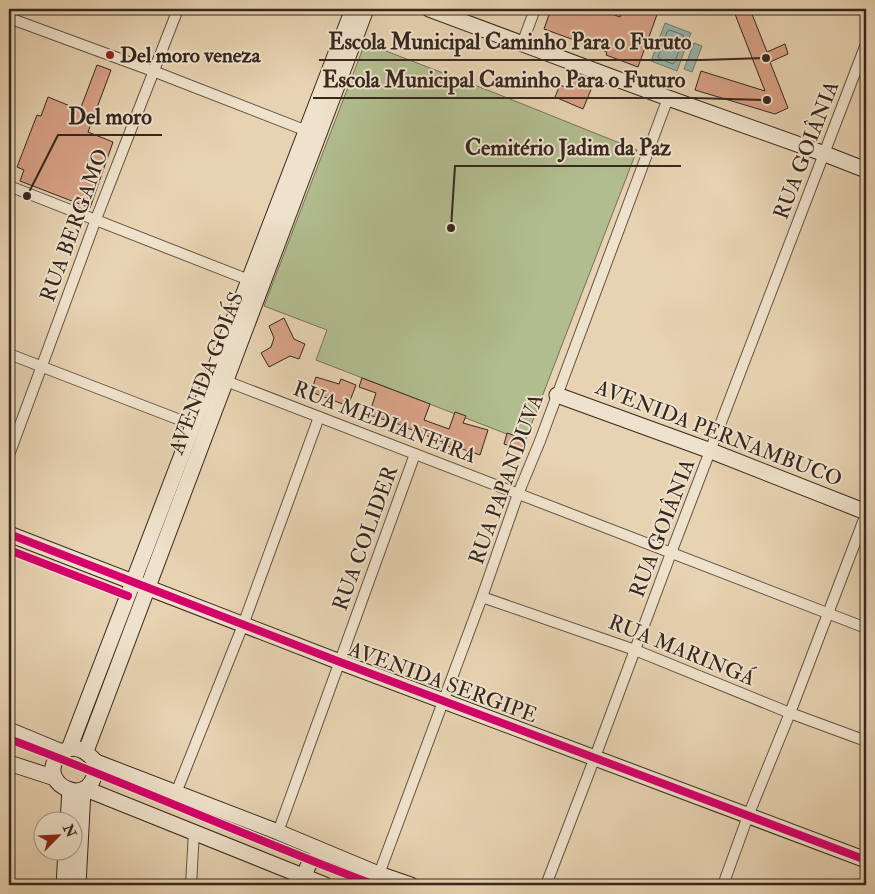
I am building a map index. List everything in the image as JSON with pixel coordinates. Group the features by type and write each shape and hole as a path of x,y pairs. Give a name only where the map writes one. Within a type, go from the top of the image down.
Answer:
{"main road":[{"name":"AVENIDA GOIÁS","path":"91,756 148,588 226,381 353,9"},
{"name":"AVENIDA GOIÁS","path":"66,750 249,280 366,9"},
{"path":"429,9 866,170"},
{"name":"AVENIDA PERNAMBUCO","path":"557,396 711,451 866,513"},
{"name":"AVENIDA SERGIPE","path":"9,534 340,662 866,860"},
{"path":"9,730 66,750"},
{"path":"325,885 305,882 194,831 60,785 55,778 53,767 57,757 66,750 78,748 91,756 176,793 411,885"},
{"path":"71,812 79,790 94,777 91,756"},
{"path":"9,763 55,778"},
{"path":"78,885 79,790"},
{"path":"305,882 306,869 312,861 331,855"},
{"path":"64,885 65,862"}],"street":[{"name":"RUA BERGAMO","path":"9,455 96,220 178,9"},
{"path":"522,44 535,9"},
{"path":"9,18 153,71 312,133"},
{"name":"RUA GOIÂNIA","path":"546,885 866,44"},
{"name":"RUA PAPANDUVA","path":"379,874 482,597 518,494 540,441 668,98"},
{"path":"9,186 249,280"},
{"path":"9,354 193,425"},
{"name":"RUA MEDIANEIRA","path":"226,381 866,628"},
{"path":"176,793 244,625 319,417"},
{"name":"RUA COLIDER","path":"278,832 415,454"},
{"path":"723,885 866,513"},
{"name":"RUA MARINGÁ","path":"482,597 636,650 790,713 866,741"},
{"path":"191,885 194,831"}],"green space":[{"path":"365,43 637,150 525,441 316,360 327,330 264,306"}],"water":[{"path":"665,23 691,33 677,71 651,61"},
{"path":"694,43 702,46 692,72 684,69"}],"building":[{"path":"551,9 598,9 620,17 623,9 659,9 638,67 606,55 607,52 544,29"},
{"path":"733,9 750,9 767,52 785,44 788,54 770,62 788,108 775,114 695,90 701,71 765,91"},
{"path":"97,65 111,70 88,132 113,142 90,208 20,181 24,170 17,167 37,115 41,116 48,97 80,110"},
{"path":"572,79 592,87 583,109 555,97 560,85 568,88"},
{"path":"284,318 294,339 305,344 299,359 290,356 269,367 261,353 271,347 274,338 269,326"},
{"path":"316,377 339,384 341,379 356,385 348,406 311,392"},
{"path":"362,378 430,404 424,420 449,429 455,412 466,416 463,423 488,430 480,455 456,447 455,449 408,427 369,415 376,393 359,387"},
{"path":"507,433 525,439 521,450 504,444"}],"cycle path":[{"path":"9,534 340,662 866,860"},
{"path":"9,550 128,596"},
{"path":"9,739 375,885"}],"place":[{"name":"Del moro veneza","path":"110,55"},
{"name":"Escola Municipal Caminho Para o Furuto","path":"766,58"},
{"name":"Escola Municipal Caminho Para o Futuro","path":"767,100"},
{"name":"Del moro","path":"27,196"},
{"name":"Cemitério Jadim da Paz","path":"451,228"}]}
